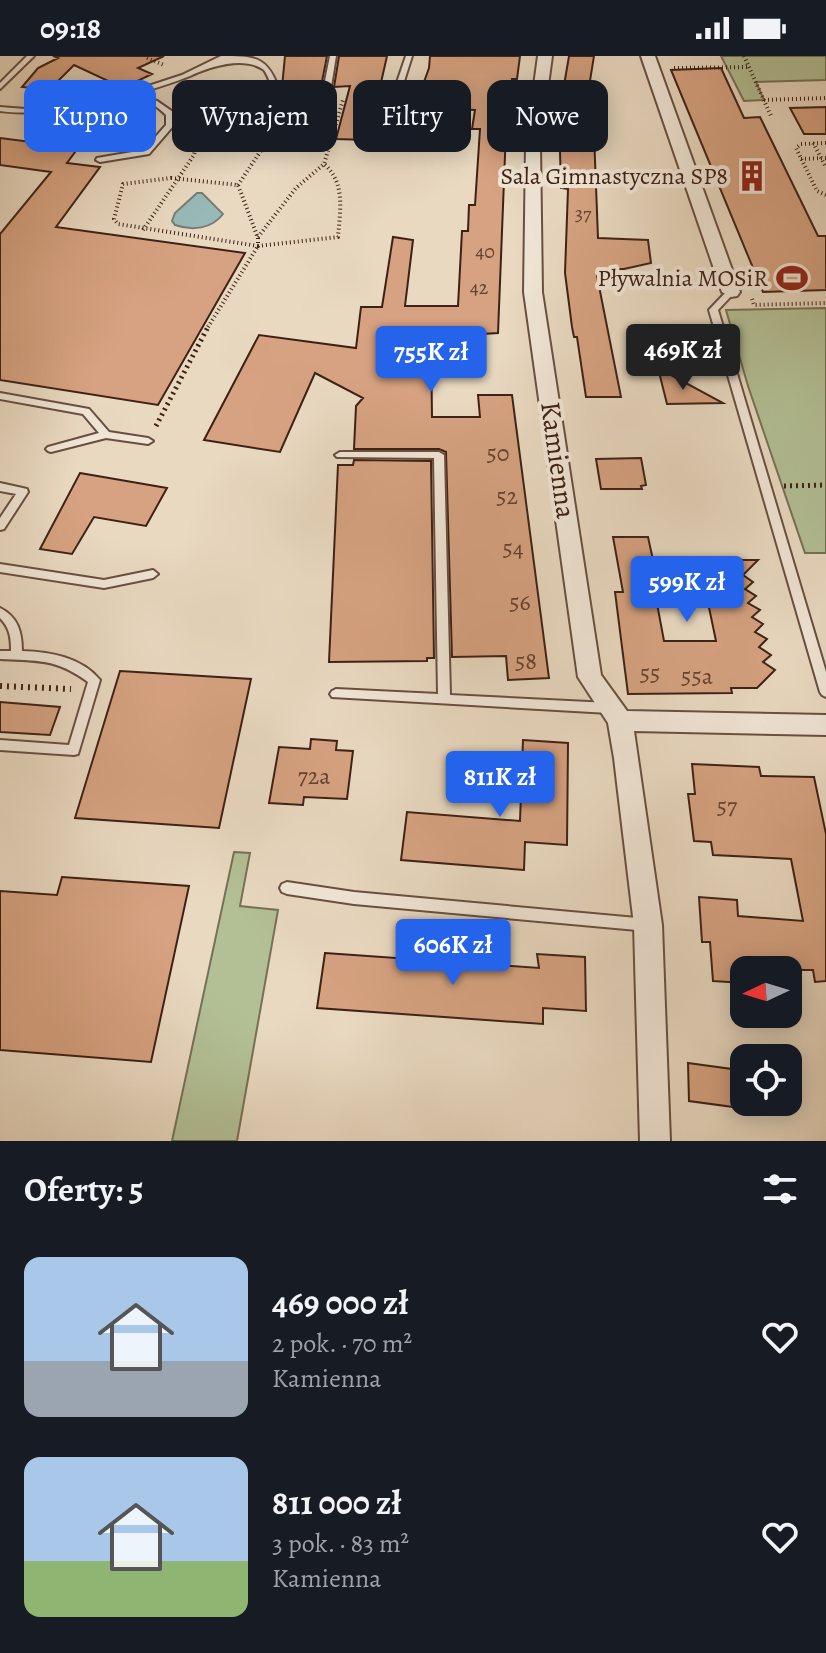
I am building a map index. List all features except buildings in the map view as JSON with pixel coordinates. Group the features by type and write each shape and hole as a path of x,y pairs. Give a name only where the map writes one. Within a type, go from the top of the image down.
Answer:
{"street":[{"name":"Kamienna","path":"545,56 533,144 533,292 590,677 615,715 648,925 655,1141"},
{"path":"648,56 731,292"},
{"path":"615,715 826,725"}],"lane":[{"path":"0,87 31,56"},
{"path":"156,86 224,57 242,56 259,60 269,69 272,80"},
{"path":"328,80 333,56"},
{"path":"401,80 409,56"},
{"path":"100,160 146,152 159,140 171,122 170,114 156,106"},
{"path":"0,109 24,112"},
{"path":"731,292 713,310 826,692"},
{"path":"0,396 86,411 106,435"},
{"path":"51,449 106,435 148,441"},
{"path":"340,455 439,455 444,699"},
{"path":"0,487 23,492 0,526"},
{"path":"0,568 104,584 153,574"},
{"path":"0,612 11,619 17,636 16,656"},
{"path":"0,655 56,657 76,665 94,680 74,750 0,745"},
{"path":"336,694 444,699 615,715"},
{"path":"287,888 354,898 648,925"}],"path":[{"path":"744,56 771,116"},
{"path":"660,68 749,67"},
{"path":"337,95 344,96 337,120"},
{"path":"764,100 826,98"},
{"path":"813,143 824,158 826,167"},
{"path":"826,143 796,146 817,191 826,195"},
{"path":"143,230 180,179 195,152"},
{"path":"238,185 260,152"},
{"path":"258,238 296,188 324,164 328,152"},
{"path":"801,159 824,158"},
{"path":"238,185 180,179 123,184 114,219 118,224 143,230 258,246 338,237 338,178 335,171 324,164"},
{"path":"148,441 203,334 258,246 258,238 238,185"},
{"path":"763,487 826,485"},
{"path":"0,686 92,691"}],"green space":[{"path":"721,56 826,56 826,80 756,82 764,100 744,101"},
{"path":"826,308 826,553 805,553 748,386 726,310"},
{"path":"234,852 250,853 240,906 278,910 237,1141 172,1141"}],"water":[{"path":"197,193 202,193 223,214 213,223 201,227 175,225 172,221 175,213"}],"place":[{"name":"Sala Gimnastyczna SP8","path":"752,176"},
{"name":"Pływalnia MOSiR","path":"792,278"}]}
